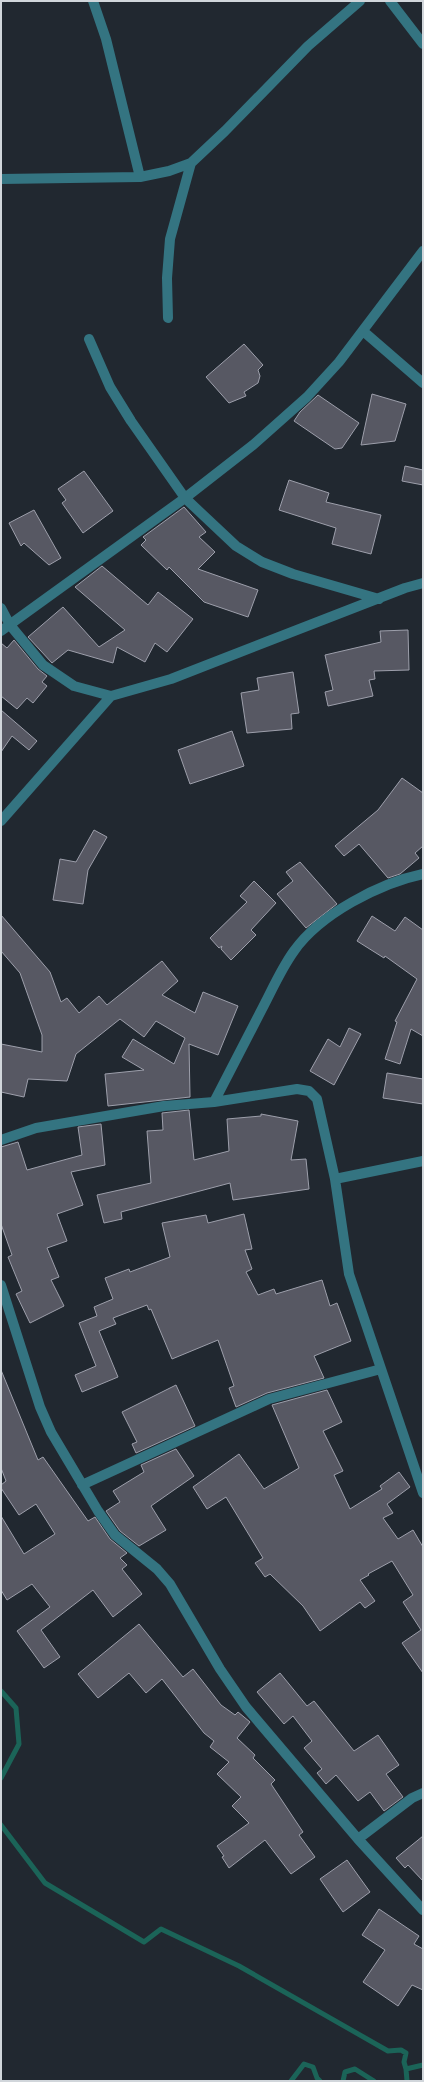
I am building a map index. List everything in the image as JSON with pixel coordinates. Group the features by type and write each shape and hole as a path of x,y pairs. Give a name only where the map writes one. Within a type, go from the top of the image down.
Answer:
{"street":[{"path":"93,1 106,39 140,177"},
{"path":"1,179 140,177 169,171 191,163 225,131 308,46 360,1"},
{"path":"390,1 423,44"},
{"path":"168,318 167,278 170,239 191,163"},
{"path":"1,631 185,498 253,445 308,397 339,362 423,251"},
{"path":"363,331 423,383"},
{"path":"89,339 110,387 131,421 185,498 236,546 262,562 293,574 379,599"},
{"path":"1,608 10,625 43,665 74,686 111,696 171,679 423,583"},
{"path":"1,820 111,696"},
{"path":"214,1102 294,950 309,934 351,903 376,888 406,877 423,874"},
{"path":"1,1140 36,1128 164,1106 214,1102 297,1089 309,1091 317,1099 335,1179 349,1274 423,1493"},
{"path":"335,1179 423,1161"},
{"path":"1,1285 40,1407 82,1485 114,1535 157,1569 170,1584 220,1669 246,1707 358,1839 423,1910"},
{"path":"82,1485 269,1399 381,1369"},
{"path":"358,1839 412,1798 423,1793"}],"building":[{"path":"244,344 263,365 258,370 260,376 258,383 244,392 246,396 229,403 206,377"},
{"path":"372,394 406,404 395,441 361,445"},
{"path":"318,395 359,423 342,448 335,449 294,421 300,412"},
{"path":"405,466 423,470 423,485 402,481"},
{"path":"84,471 113,511 83,533 62,503 66,500 58,489"},
{"path":"289,480 329,493 326,502 381,515 371,554 332,544 336,528 279,510"},
{"path":"184,507 206,532 199,537 215,552 198,569 258,590 248,617 204,602 169,567 167,570 141,545 146,540 143,537"},
{"path":"34,510 61,558 49,565 24,543 21,546 9,523"},
{"path":"102,566 148,605 158,592 193,619 167,652 155,643 145,662 117,647 113,663 68,650 52,663 28,637 63,607 99,647 125,630 75,587"},
{"path":"408,630 409,670 374,671 375,679 369,680 373,696 328,706 325,692 333,690 325,655 381,642 380,631"},
{"path":"14,640 38,669 47,676 42,682 47,686 33,703 27,698 17,709 1,696 1,643 7,648"},
{"path":"293,672 299,713 291,714 292,729 247,733 241,693 259,690 257,678"},
{"path":"1,710 37,741 29,750 12,736 1,752"},
{"path":"232,731 244,766 190,784 178,750"},
{"path":"402,778 423,793 423,846 415,853 419,858 400,874 388,878 359,844 344,856 335,846 378,810"},
{"path":"94,830 107,837 88,870 83,904 53,900 60,859 76,862"},
{"path":"300,862 337,904 306,928 277,894 293,881 286,872"},
{"path":"254,881 276,903 251,930 256,935 231,960 221,949 222,946 219,948 210,938 247,902 240,896"},
{"path":"1,915 50,972 61,1002 67,998 79,1013 99,996 107,1005 162,961 178,981 162,995 195,1013 203,992 238,1006 218,1055 189,1044 190,1097 108,1106 105,1074 144,1070 122,1057 133,1039 174,1064 185,1038 156,1021 144,1037 120,1019 76,1054 67,1081 28,1079 24,1097 1,1092 1,1044 42,1052 42,1035 20,973 1,951"},
{"path":"372,916 395,931 405,917 423,930 423,1036 411,1029 400,1064 385,1059 397,1022 395,1021 417,979 385,956 384,958 357,941"},
{"path":"349,1028 361,1034 334,1085 310,1071 328,1039 340,1047"},
{"path":"387,1073 423,1079 423,1104 383,1098"},
{"path":"189,1110 194,1160 229,1151 227,1119 261,1116 261,1114 298,1121 291,1160 306,1159 309,1189 233,1200 230,1183 121,1212 122,1219 104,1223 97,1195 151,1183 147,1131 163,1130 162,1113"},
{"path":"101,1124 105,1165 71,1172 83,1205 57,1214 67,1241 47,1248 59,1277 51,1280 64,1306 30,1323 16,1294 22,1291 8,1257 12,1255 1,1224 1,1147 18,1142 27,1170 82,1155 78,1127"},
{"path":"244,1214 252,1249 245,1250 252,1269 246,1272 258,1295 274,1289 276,1294 322,1280 330,1306 337,1303 351,1341 314,1356 324,1378 267,1393 236,1407 229,1388 234,1386 218,1340 172,1359 151,1309 149,1310 147,1305 113,1318 116,1324 99,1331 118,1377 82,1392 75,1375 96,1366 79,1323 97,1316 94,1307 113,1299 105,1278 129,1269 130,1272 170,1257 162,1223 206,1215 208,1223"},
{"path":"1,1370 38,1460 43,1457 88,1521 95,1517 110,1539 127,1553 120,1558 127,1565 122,1569 142,1594 113,1617 93,1590 41,1630 60,1657 44,1668 17,1631 50,1607 32,1584 7,1600 1,1590 1,1516 24,1554 55,1534 36,1504 19,1515 1,1488 1,1485 6,1481 1,1468"},
{"path":"176,1385 195,1426 136,1453 132,1444 137,1442 122,1412"},
{"path":"327,1390 342,1422 323,1431 343,1471 334,1475 350,1509 382,1489 380,1486 399,1472 410,1487 387,1504 393,1513 383,1518 398,1539 413,1530 423,1547 423,1673 402,1643 421,1630 403,1602 413,1595 392,1561 360,1580 375,1601 365,1608 360,1602 320,1631 303,1606 270,1574 265,1577 255,1563 263,1558 226,1497 207,1509 193,1487 239,1454 264,1489 299,1468 272,1405"},
{"path":"176,1449 194,1476 151,1506 166,1530 139,1546 120,1531 106,1511 120,1502 113,1491 144,1472 141,1465"},
{"path":"139,1624 183,1677 193,1669 221,1705 235,1715 238,1712 250,1722 237,1738 255,1755 253,1758 275,1780 271,1784 303,1832 299,1835 315,1857 291,1874 265,1840 229,1868 222,1857 224,1856 217,1846 249,1823 232,1806 241,1797 217,1774 229,1762 210,1747 214,1741 204,1733 162,1679 146,1693 129,1673 98,1698 78,1674"},
{"path":"280,1673 307,1706 314,1701 354,1751 378,1735 399,1765 386,1774 403,1797 384,1811 370,1792 358,1801 336,1775 326,1784 317,1773 322,1769 304,1748 312,1741 293,1716 284,1724 257,1692"},
{"path":"423,1836 423,1881 408,1865 405,1868 396,1858"},
{"path":"347,1860 370,1892 343,1912 320,1879"},
{"path":"379,1909 419,1936 414,1944 423,1949 423,1990 412,1985 398,2006 363,1982 385,1950 362,1935"}],"waterway":[{"path":"1,1691 16,1708 19,1744 1,1778"},
{"path":"1,1825 45,1883 144,1942 161,1929 239,1966 388,2051 401,2050 406,2053 404,2062 406,2069"},
{"path":"291,2081 304,2064 313,2067 317,2078 320,2081"},
{"path":"407,2081 406,2069 423,2065"},
{"path":"343,2081 345,2072 355,2069 374,2081"}]}
